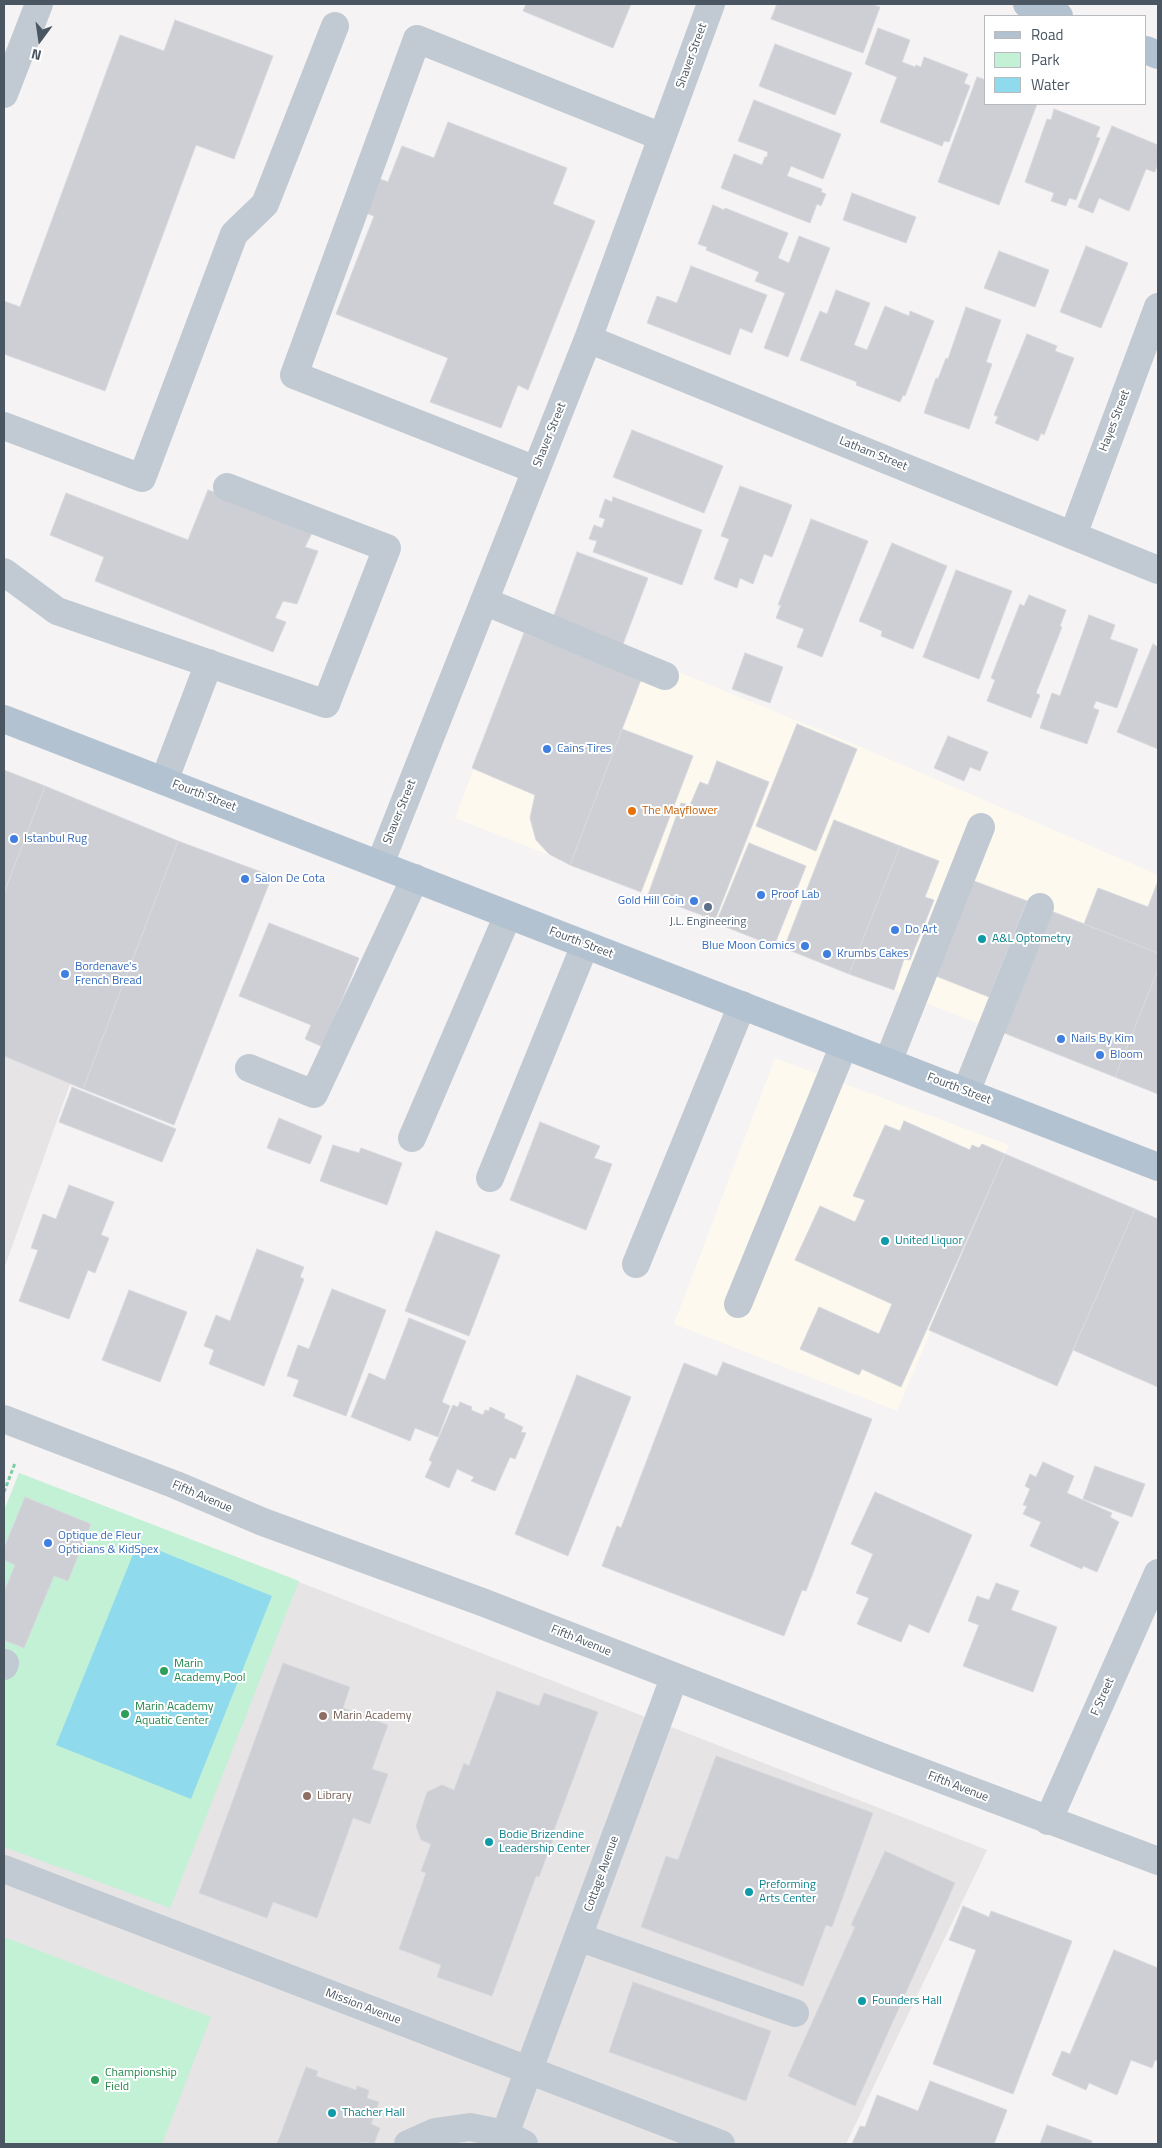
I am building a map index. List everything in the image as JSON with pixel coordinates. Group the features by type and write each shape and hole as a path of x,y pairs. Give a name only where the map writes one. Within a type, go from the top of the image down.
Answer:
{"main road":[{"path":"1027,4 1056,15"},
{"name":"Fourth Street","path":"4,719 1158,1167"}],"street":[{"path":"4,94 39,4"},
{"name":"Shaver Street","path":"380,864 588,339 711,4"},
{"path":"4,426 142,478 234,234 265,204 335,26"},
{"path":"536,470 294,375 417,39 662,137"},
{"name":"Hayes Street","path":"1073,535 1158,307"},
{"name":"Latham Street","path":"588,339 1158,570"},
{"path":"4,572 57,610 326,704 387,548 227,487"},
{"path":"484,601 665,676"},
{"path":"164,781 209,663"},
{"path":"888,1062 981,828"},
{"path":"249,1068 314,1094 415,878"},
{"path":"966,1092 1040,907"},
{"path":"412,1138 508,915"},
{"path":"490,1178 585,945"},
{"path":"636,1264 742,1004"},
{"path":"738,1304 844,1045"},
{"name":"Fifth Avenue","path":"4,1419 176,1485 263,1522 482,1602 674,1678 1158,1861"},
{"name":"F Street","path":"1048,1821 1156,1581"},
{"name":"Cottage Avenue","path":"514,2139 530,2071 674,1678"},
{"name":"Mission Avenue","path":"4,1869 722,2144"},
{"path":"578,1937 794,2013"},
{"path":"408,2144 435,2132 470,2127 514,2139"}],"path":[{"path":"4,1492 15,1462"}],"shaded area":[{"path":"533,612 861,747 1158,875 1158,1094 455,818"},
{"path":"4,1056 70,1084 4,1269"},
{"path":"775,1058 1009,1145 897,1411 674,1324"},
{"name":"Marin Academy","path":"19,1473 987,1850 846,2144 4,2144 4,1511"}],"green space":[{"name":"Marin Academy Aquatic Center","path":"19,1473 299,1581 170,1908 4,1847 4,1511"},
{"name":"Championship Field","path":"4,1937 211,2017 162,2144 4,2144"}],"water":[{"name":"Marin Academy Pool","path":"138,1542 272,1596 191,1799 56,1745"}],"building":[{"path":"526,4 631,4 613,48 523,11"},
{"path":"777,4 871,4 880,7 863,53 771,19"},
{"path":"175,20 273,56 234,159 196,145 105,391 4,354 4,301 20,307 120,35 164,51"},
{"path":"878,28 910,40 902,62 915,67 916,65 921,67 924,57 968,74 964,83 970,86 949,142 944,141 942,146 880,122 897,77 865,64"},
{"path":"775,44 852,73 835,115 759,86"},
{"path":"977,77 984,79 984,105 1037,105 999,205 938,182"},
{"path":"754,100 841,134 823,179 791,166 787,176 822,189 821,192 826,194 821,206 817,204 810,223 721,188 734,154 762,165 765,157 767,157 768,152 738,141"},
{"path":"1054,109 1100,127 1096,137 1100,138 1076,200 1069,198 1066,206 1051,201 1054,193 1025,182 1047,119 1051,120"},
{"path":"448,122 567,168 553,204 595,221 528,390 518,385 501,428 430,402 448,358 336,314 374,216 363,212 377,178 388,182 402,146 434,158"},
{"path":"1112,126 1158,145 1158,163 1155,172 1146,169 1129,211 1099,198 1093,213 1078,207"},
{"path":"852,193 916,217 906,243 843,220"},
{"path":"713,205 788,233 778,258 789,263 799,236 830,248 788,357 764,348 785,293 755,281 759,272 706,250 707,247 698,244"},
{"path":"1086,246 1128,263 1101,328 1060,312"},
{"path":"999,251 1049,270 1035,307 984,288"},
{"path":"691,266 767,295 752,333 740,328 730,355 647,323 657,296 677,303"},
{"path":"836,290 870,303 854,345 867,350 885,306 909,316 910,311 934,321 905,396 903,395 900,402 856,385 857,382 800,360 820,311 827,314"},
{"path":"966,307 1001,320 986,362 992,364 969,429 924,413 936,378 938,379 946,358 948,359"},
{"path":"1027,334 1057,346 1055,351 1074,358 1044,435 1041,433 1038,441 995,423 998,417 994,415"},
{"path":"632,430 723,466 704,513 613,477"},
{"path":"740,486 792,505 772,557 764,554 753,584 740,578 737,588 714,579 729,539 721,536"},
{"path":"208,490 314,529 305,547 318,551 297,604 283,601 275,618 286,622 273,652 95,581 104,557 50,535 66,493 188,540"},
{"path":"613,497 702,530 682,585 593,552 597,541 589,539 594,525 602,528 605,519 599,517 605,499 612,502"},
{"path":"811,519 868,541 822,657 797,647 804,629 776,618 781,605 778,605"},
{"path":"892,543 947,566 913,649 881,636 882,631 859,621"},
{"path":"577,552 648,578 623,644 553,618"},
{"path":"956,570 1012,591 979,679 923,657"},
{"path":"1029,595 1066,610 1060,626 1062,627 1036,693 1040,695 1031,718 987,701 995,680 991,678 1020,604 1024,606"},
{"path":"1089,615 1115,625 1110,639 1138,649 1117,708 1096,701 1093,708 1099,710 1087,744 1040,728 1052,693 1060,696"},
{"name":"Cains Tires","path":"524,633 642,677 570,865 549,854 536,840 530,818 535,795 472,768"},
{"path":"1153,644 1158,647 1158,749 1117,732"},
{"path":"745,653 783,667 770,703 732,689"},
{"path":"797,724 857,749 816,851 756,826"},
{"name":"The Mayflower","path":"622,729 693,756 641,892 570,865"},
{"path":"948,736 988,752 980,771 970,767 964,781 934,768"},
{"path":"717,761 769,782 715,920 648,895 681,803 690,805 700,782 708,785"},
{"name":"Istanbul Rug","path":"4,770 45,786 4,893"},
{"name":"Bordenave's French Bread","path":"45,786 178,841 83,1089 4,1056 4,893"},
{"path":"834,820 900,846 849,974 784,948"},
{"path":"178,841 272,876 174,1125 83,1089"},
{"name":"Proof Lab","path":"749,843 806,866 774,946 716,923"},
{"name":"Do Art","path":"900,846 939,861 925,897 934,900 910,960 904,959 894,990 849,974"},
{"name":"A&L Optometry","path":"974,881 1027,901 989,997 936,976"},
{"path":"1158,881 1158,953 1084,924 1098,888 1148,907"},
{"path":"1046,909 1158,953 1158,969 1115,1077 999,1031"},
{"path":"269,923 359,958 323,1047 305,1039 311,1025 239,996"},
{"path":"1158,969 1158,1094 1115,1077"},
{"path":"72,1087 176,1129 162,1162 59,1122"},
{"path":"279,1118 322,1136 310,1164 267,1148"},
{"name":"United Liquor","path":"904,1121 970,1150 972,1145 979,1148 982,1144 1005,1154 901,1387 862,1369 859,1375 800,1349 819,1307 879,1334 892,1304 795,1260 820,1206 855,1222 865,1200 853,1196 885,1125 900,1131"},
{"path":"540,1122 600,1146 594,1158 612,1164 586,1230 510,1200"},
{"path":"333,1145 359,1153 361,1148 402,1163 387,1205 320,1181"},
{"path":"1005,1154 1135,1209 1057,1386 929,1330"},
{"path":"69,1185 114,1202 101,1235 109,1238 95,1273 88,1270 69,1319 19,1301 38,1250 31,1248 43,1214 56,1219"},
{"path":"1135,1209 1158,1219 1158,1387 1073,1350"},
{"path":"436,1231 500,1255 469,1336 405,1311"},
{"path":"257,1249 304,1267 300,1277 304,1279 264,1386 209,1364 214,1350 204,1346 216,1315 230,1321"},
{"path":"332,1289 386,1310 346,1416 293,1396 299,1380 287,1376 298,1345 309,1349"},
{"path":"129,1290 187,1312 160,1382 102,1360"},
{"path":"409,1318 466,1341 442,1402 450,1406 438,1437 415,1428 410,1441 351,1417 369,1373 385,1380"},
{"path":"723,1362 872,1419 806,1591 802,1590 784,1636 602,1566 617,1526 621,1528 684,1363 717,1376"},
{"path":"577,1375 631,1397 568,1556 515,1534"},
{"path":"460,1402 472,1407 471,1410 483,1415 485,1410 489,1411 490,1407 505,1414 504,1418 523,1427 521,1432 526,1433 515,1459 510,1457 495,1491 471,1481 474,1477 457,1469 449,1488 425,1477 432,1462 429,1460 453,1405 458,1407"},
{"path":"1043,1462 1074,1476 1067,1493 1112,1513 1110,1517 1119,1522 1097,1572 1083,1566 1082,1569 1030,1546 1041,1522 1023,1514 1027,1506 1023,1505 1030,1489 1025,1486 1030,1474 1036,1477"},
{"path":"1095,1466 1145,1484 1132,1517 1083,1499"},
{"path":"875,1492 972,1535 929,1633 909,1624 901,1642 857,1624 869,1598 856,1593 873,1554 851,1544"},
{"path":"25,1497 91,1524 68,1581 54,1576 24,1648 4,1640 4,1592 15,1565 4,1560 4,1548"},
{"path":"996,1583 1019,1591 1011,1610 1057,1627 1033,1692 963,1666 979,1625 968,1621 977,1596 989,1600"},
{"name":"Library","path":"283,1663 350,1687 343,1708 388,1725 372,1769 388,1774 370,1824 353,1818 317,1918 273,1902 267,1918 199,1893"},
{"name":"Bodie Brizendine Leadership Center","path":"497,1691 539,1706 544,1693 598,1712 554,1830 556,1831 539,1877 536,1876 492,1996 437,1977 441,1965 399,1949 426,1873 421,1871 431,1844 421,1840 416,1826 427,1792 442,1785 454,1790 464,1763 469,1766"},
{"name":"Preforming Arts Center","path":"716,1756 873,1813 832,1927 826,1925 803,1986 641,1927 666,1856 678,1860"},
{"name":"Founders Hall","path":"885,1851 955,1883 855,2106 788,2076 855,1927 851,1925"},
{"path":"963,1906 989,1917 991,1911 1072,1941 1013,2094 933,2064 976,1950 949,1940"},
{"path":"1114,1950 1158,1968 1158,2061 1155,2060 1152,2068 1131,2060 1117,2095 1089,2083 1086,2090 1052,2075 1062,2051 1070,2054"},
{"path":"633,1982 771,2031 746,2101 609,2052"},
{"name":"Thacher Hall","path":"306,2067 318,2071 316,2076 356,2090 357,2086 369,2090 367,2098 379,2102 371,2124 380,2128 374,2144 361,2142 360,2144 277,2144"},
{"path":"930,2081 1007,2110 994,2144 852,2144 860,2126 865,2127 877,2095 918,2111"},
{"path":"1047,2125 1092,2141 1091,2144 1040,2144"}],"place":[{"name":"Cains Tires","path":"547,749"},
{"name":"The Mayflower","path":"632,811"},
{"name":"Istanbul Rug","path":"14,839"},
{"name":"Salon De Cota","path":"245,879"},
{"name":"Proof Lab","path":"761,895"},
{"name":"Gold Hill Coin","path":"694,901"},
{"name":"J.L. Engineering","path":"708,907"},
{"name":"Do Art","path":"895,930"},
{"name":"A&L Optometry","path":"982,939"},
{"name":"Blue Moon Comics","path":"805,946"},
{"name":"Krumbs Cakes","path":"827,954"},
{"name":"Bordenave's French Bread","path":"65,974"},
{"name":"Nails By Kim","path":"1061,1039"},
{"name":"Bloom","path":"1100,1055"},
{"name":"United Liquor","path":"885,1241"},
{"name":"Optique de Fleur Opticians & KidSpex","path":"48,1543"},
{"name":"Marin Academy Pool","path":"164,1671"},
{"name":"Marin Academy Aquatic Center","path":"125,1714"},
{"name":"Marin Academy","path":"323,1716"},
{"name":"Library","path":"307,1796"},
{"name":"Bodie Brizendine Leadership Center","path":"489,1842"},
{"name":"Preforming Arts Center","path":"749,1892"},
{"name":"Founders Hall","path":"862,2001"},
{"name":"Championship Field","path":"95,2080"},
{"name":"Thacher Hall","path":"332,2113"}]}
